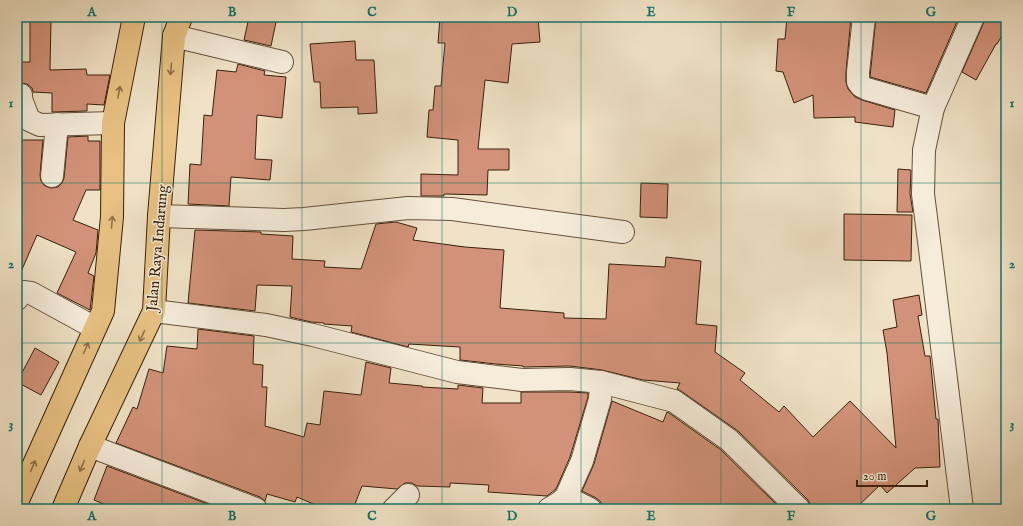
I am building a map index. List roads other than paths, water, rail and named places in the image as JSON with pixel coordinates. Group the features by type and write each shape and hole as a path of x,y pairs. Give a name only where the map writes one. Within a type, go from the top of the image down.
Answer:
{"highway":[{"path":"17,502 103,311 112,217 114,123 134,17"},
{"name":"Jalan Raya Indarung","path":"63,509 90,446 154,311 159,216 177,26"}],"street":[{"path":"864,17 858,72 858,82 861,86 934,108"},
{"path":"962,509 923,194 924,150 934,108 973,17"},
{"path":"177,26 282,62"},
{"path":"21,95 21,99 29,120 40,125 114,123"},
{"path":"52,176 57,124"},
{"path":"159,216 284,220 408,208 452,210 623,232"},
{"path":"17,299 23,292 31,293 95,328"},
{"path":"154,311 266,325 313,335 457,372 522,380 570,379 601,382 674,401 729,440 799,509"},
{"path":"590,509 557,503 582,461 600,399 601,382"},
{"path":"90,446 256,509"}]}
